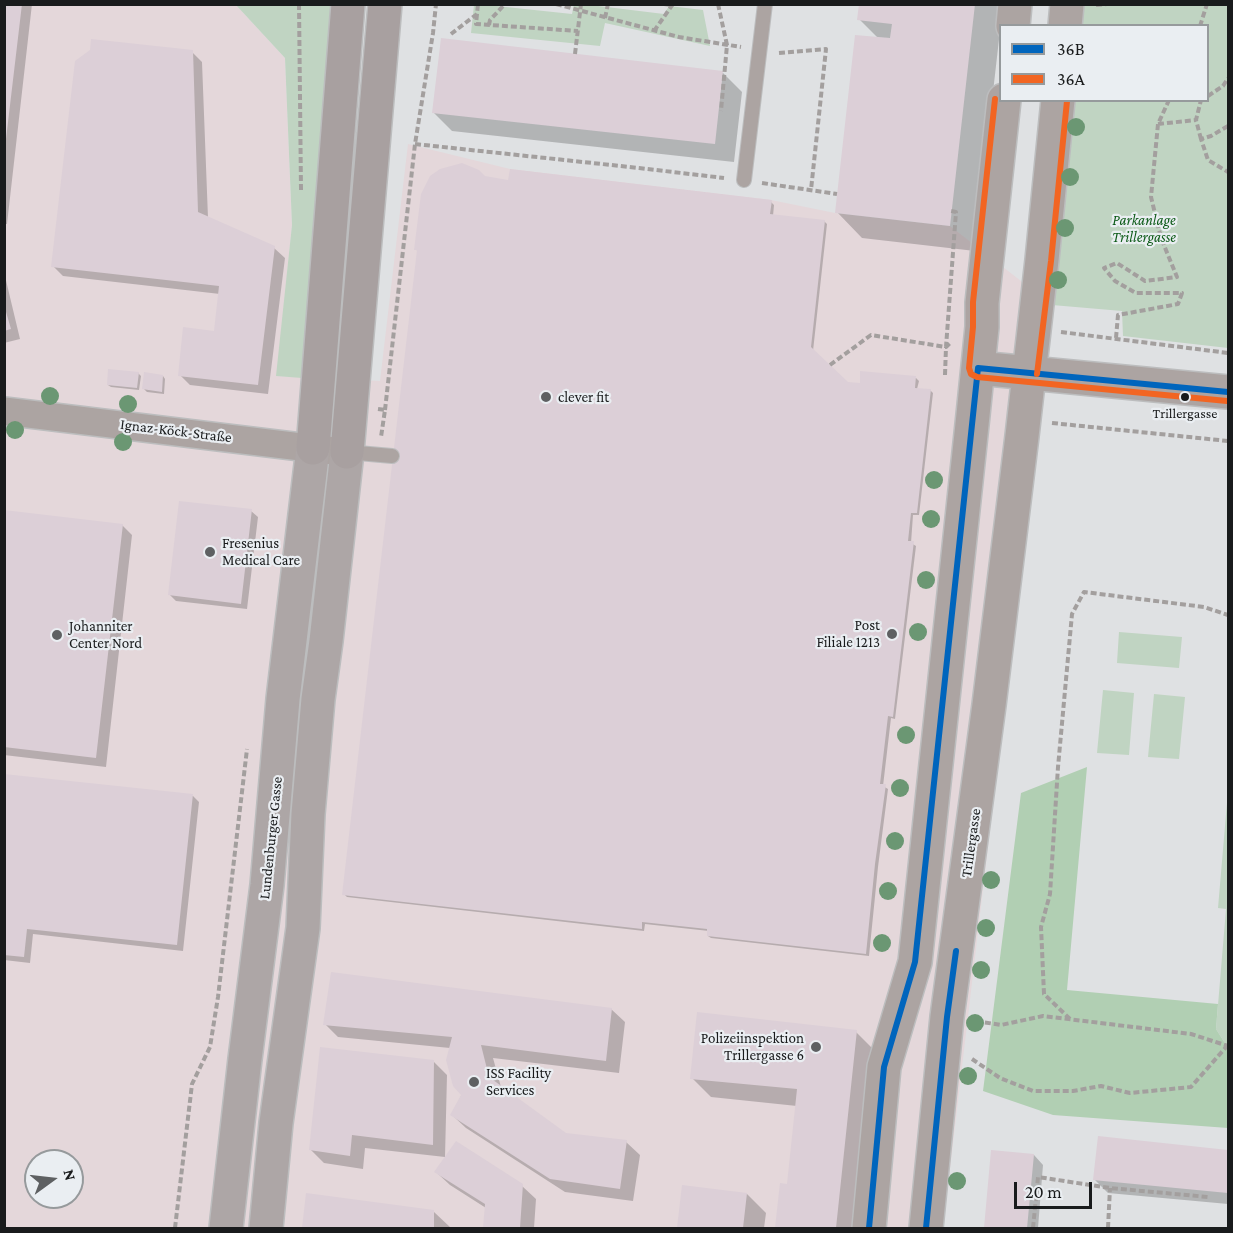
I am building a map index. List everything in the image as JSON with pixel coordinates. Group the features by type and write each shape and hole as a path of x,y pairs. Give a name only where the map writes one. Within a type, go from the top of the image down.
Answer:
{"highway":[{"path":"313,448 348,4"},
{"path":"347,452 385,4"}],"main road":[{"name":"Lundenburger Gasse","path":"226,1228 267,885 283,699 313,448"},
{"path":"266,1228 276,1123 303,928 308,814 318,699 347,452"}],"street":[{"path":"1013,24 1015,4"},
{"path":"1065,24 1067,4"},
{"path":"869,1228 884,1066 915,962 1004,102"},
{"name":"Trillergasse","path":"926,1228 947,1017 1024,422 1058,102"},
{"path":"978,368 1228,392"},
{"name":"Ignaz-Köck-Straße","path":"4,411 347,452"}],"lane":[{"path":"744,180 765,4"},
{"path":"347,452 392,456"}],"path":[{"path":"298,4 302,194"},
{"path":"385,410 415,144 436,4"},
{"path":"478,4 476,24 578,31"},
{"path":"489,25 490,20 505,4"},
{"path":"556,4 679,38 760,52 826,49 810,190"},
{"path":"574,54 581,4"},
{"path":"606,18 608,4"},
{"path":"654,31 672,5 664,4"},
{"path":"718,4 727,45 722,111"},
{"path":"1201,24 1207,4"},
{"path":"451,34 477,15"},
{"path":"1209,95 1223,86 1228,78"},
{"path":"1116,338 1118,315 1178,304 1182,293 1136,292 1115,281 1104,268 1117,263 1145,281 1177,278 1161,238 1151,197 1158,124 1168,102"},
{"path":"1200,102 1196,120 1208,160 1228,172"},
{"path":"1158,124 1196,120"},
{"path":"1201,139 1228,126"},
{"path":"415,144 744,180 837,194"},
{"path":"830,365 871,335 946,347 956,212 951,211"},
{"path":"1034,328 1228,352"},
{"path":"1024,422 1228,441"},
{"path":"1070,1019 1044,994 1041,927 1050,894 1058,767 1072,614 1084,592 1204,607 1228,615"},
{"path":"175,1228 192,1084 210,1047 212,1037 248,742"},
{"path":"947,1017 1001,1025 1043,1016 1191,1035 1228,1046 1191,1086 1130,1093 1101,1086 1073,1092 1033,1091 1000,1078"},
{"path":"1033,1228 1038,1177 1110,1188 1208,1197"},
{"path":"1108,1228 1110,1188"}],"shaded area":[{"path":"5,5 236,5 285,58 292,225 277,376 380,381 408,144 510,169 771,200 835,213 950,226 1052,305 943,1228 5,1228"}],"green space":[{"path":"574,4 664,14 669,6 703,10 710,46 605,23 600,46 471,33 474,5 572,14"},
{"path":"236,5 333,5 302,378 276,376 292,225 285,58"},
{"name":"Parkanlage Trillergasse","path":"1083,5 1228,5 1228,348 1123,336 1122,311 1052,305 1073,102 1209,102 1209,24 1081,24"},
{"path":"1119,632 1182,637 1179,668 1117,663"},
{"path":"1103,690 1134,693 1129,755 1097,753"},
{"path":"1154,694 1185,697 1179,759 1148,757"},
{"path":"1087,767 1067,990 1218,1004 1216,1029 1228,1048 1228,1128 1053,1115 983,1091 1021,793"},
{"path":"1228,791 1228,1048 1216,1029 1226,909 1218,908"}],"building":[{"path":"4,4 22,4 6,139 4,139"},
{"path":"859,4 975,4 950,226 835,213 855,35 890,38 892,24 857,20"},
{"path":"441,38 723,71 715,144 432,113"},
{"path":"91,39 193,50 198,212 275,246 258,385 178,376 183,327 214,331 219,286 51,267 75,61 90,50"},
{"path":"462,163 479,170 485,176 508,180 510,169 772,200 770,214 825,220 811,347 848,382 860,383 860,371 916,376 915,388 931,389 917,513 911,513 908,541 914,541 893,717 888,716 880,784 886,784 866,954 707,936 707,929 642,922 642,929 342,895 417,250 414,250 421,194 430,176 440,169"},
{"path":"4,305 11,329 4,331"},
{"path":"108,369 139,372 137,388 107,385"},
{"path":"144,372 163,375 162,392 142,389"},
{"name":"Fresenius Medical Care","path":"179,501 252,509 241,604 168,595"},
{"name":"Johanniter Center Nord","path":"4,510 123,524 96,758 4,747"},
{"path":"4,774 193,794 177,945 27,929 24,957 4,955"},
{"name":"ISS Facility Services","path":"331,972 612,1008 606,1061 481,1045 489,1077 566,1133 627,1140 620,1189 550,1179 450,1115 461,1095 453,1086 446,1060 452,1037 323,1025"},
{"path":"697,1012 857,1030 836,1228 775,1228 780,1183 787,1184 797,1089 690,1079"},
{"path":"320,1047 434,1060 433,1145 352,1135 350,1156 309,1150"},
{"path":"1098,1136 1228,1150 1228,1193 1093,1180"},
{"path":"456,1141 523,1184 520,1228 483,1228 485,1204 434,1172"},
{"path":"991,1150 1034,1154 1027,1228 984,1228"},
{"path":"682,1185 747,1193 743,1228 677,1228"},
{"path":"306,1193 434,1210 434,1228 302,1228"}],"transit line":[{"name":"36A","path":"995,99 973,302 969,368 971,374 977,377 1227,401"},
{"name":"36A","path":"1037,374 1067,102"},
{"name":"36B","path":"869,1228 884,1067 915,962 978,368 1228,392"},
{"name":"36B","path":"926,1228 947,1017 956,951"}],"place":[{"name":"clever fit","path":"546,397"},
{"name":"Trillergasse","path":"1185,397"},
{"name":"Fresenius Medical Care","path":"210,552"},
{"name":"Post Filiale 1213","path":"892,634"},
{"name":"Johanniter Center Nord","path":"57,635"},
{"name":"Polizeiinspektion Trillergasse 6","path":"816,1047"},
{"name":"ISS Facility Services","path":"474,1082"}]}
